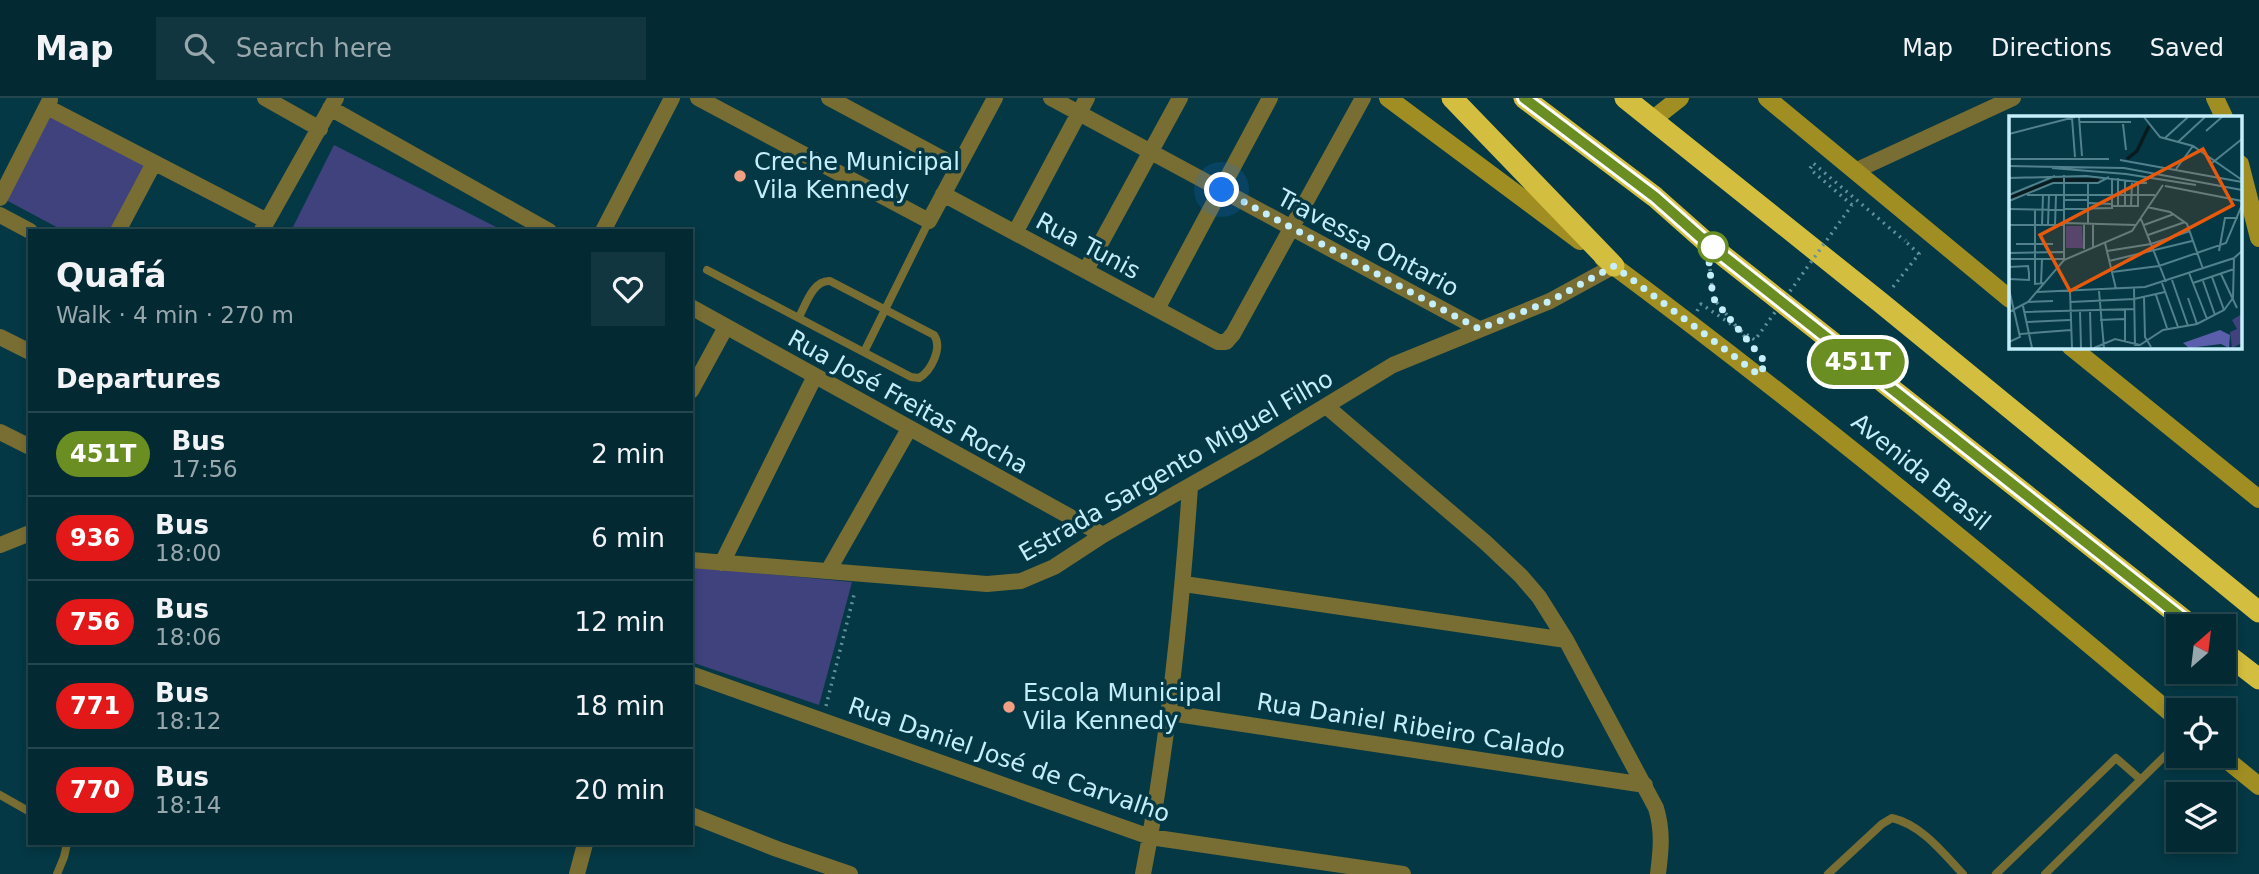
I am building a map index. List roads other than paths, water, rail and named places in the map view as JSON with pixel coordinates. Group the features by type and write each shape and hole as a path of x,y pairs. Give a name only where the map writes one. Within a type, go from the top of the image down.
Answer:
{"highway":[{"path":"1452,98 1614,266"},
{"name":"Avenida Brasil","path":"1524,98 1655,197 1707,243 2177,614"},
{"path":"1625,98 1880,302 2259,612"},
{"path":"2236,661 2259,679"}],"street":[{"path":"265,98 320,129"},
{"path":"604,229 672,98"},
{"path":"698,98 929,220 995,98"},
{"path":"830,98 958,167"},
{"name":"Travessa Ontario","path":"1051,98 1083,105 1150,151 1479,329"},
{"path":"1086,270 1180,98"},
{"path":"1157,309 1270,98"},
{"path":"1292,228 1363,98"},
{"name":"Avenida Brasil","path":"1388,98 1759,375 2036,599 2166,709"},
{"path":"1652,120 1680,98"},
{"path":"1767,98 2009,297"},
{"path":"1855,171 2013,98"},
{"path":"2215,98 2224,116"},
{"path":"0,198 49,102 264,226 333,103 541,229"},
{"path":"1015,233 1083,105"},
{"path":"119,229 154,163"},
{"path":"2242,172 2259,238"},
{"name":"Rua Tunis","path":"943,194 1212,338 1226,342 1292,228"},
{"path":"0,215 28,230"},
{"name":"Estrada Sargento Miguel Filho","path":"693,560 987,584 1021,581 1054,567 1393,365 1550,301 1614,266"},
{"name":"Rua José Freitas Rocha","path":"693,308 1102,536"},
{"path":"693,387 726,327"},
{"path":"0,337 28,351"},
{"path":"2072,348 2259,499"},
{"path":"722,563 814,376"},
{"path":"1326,406 1485,542 1539,597 1566,640 1645,785 1661,824 1662,844 1658,874"},
{"path":"828,571 909,429"},
{"path":"0,432 28,446"},
{"path":"1143,874 1170,713 1184,584 1190,487"},
{"path":"0,545 28,535"},
{"path":"1184,584 1566,640"},
{"name":"Rua Daniel José de Carvalho","path":"693,675 1150,836 1403,874"},
{"name":"Rua Daniel Ribeiro Calado","path":"1170,713 1645,785"},
{"path":"2236,767 2259,786"},
{"path":"693,815 777,849 849,874"},
{"path":"577,874 585,845"}],"lane":[{"path":"864,352 929,220"},
{"path":"707,270 911,377 919,378 929,369 937,350 937,340 928,332 825,281 818,284 799,317"},
{"path":"2045,874 2166,754"},
{"path":"1997,874 2116,758 2140,779"},
{"path":"0,795 28,811"},
{"path":"1828,874 1892,818 1903,821 1928,837 1963,874"},
{"path":"57,874 67,845"}],"place":[{"name":"Creche Municipal Vila Kennedy","path":"740,176"},
{"name":"Escola Municipal Vila Kennedy","path":"1009,707"}]}
